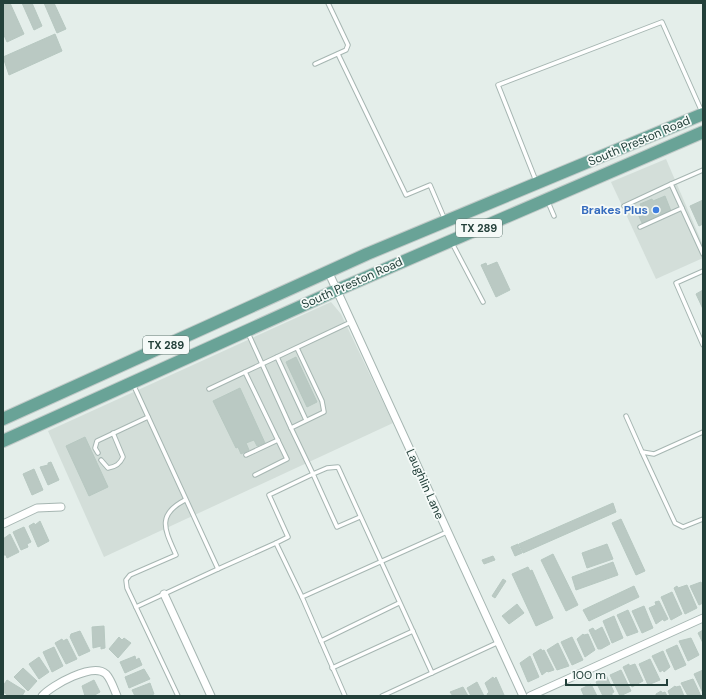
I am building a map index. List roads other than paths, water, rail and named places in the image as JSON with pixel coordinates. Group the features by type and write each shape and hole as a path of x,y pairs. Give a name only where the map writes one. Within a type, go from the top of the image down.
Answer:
{"main road":[{"name":"South Preston Road","path":"3,420 328,271 703,114"},
{"name":"South Preston Road","path":"3,441 337,290 703,132"}],"street":[{"name":"Laughlin Lane","path":"328,271 523,696"},
{"path":"3,524 37,508 61,507"},
{"path":"164,594 211,696"},
{"path":"530,696 703,618"},
{"path":"42,696 56,685 89,670 101,670 106,674 117,696"}],"lane":[{"path":"315,64 346,50 348,46 328,3"},
{"path":"537,184 498,85 662,22 703,114"},
{"path":"338,54 406,195 430,185 446,221"},
{"path":"624,206 703,170"},
{"path":"671,184 703,254"},
{"path":"547,199 554,216"},
{"path":"640,227 682,208"},
{"path":"451,240 483,302"},
{"path":"699,245 703,243"},
{"path":"703,271 676,284 703,345"},
{"path":"209,388 352,322"},
{"path":"247,330 337,527 360,517"},
{"path":"291,428 324,412 324,406 297,348"},
{"path":"277,357 306,420"},
{"path":"245,372 287,460 254,475"},
{"path":"133,382 185,500 218,569"},
{"path":"626,416 675,524 683,527 703,519"},
{"path":"98,453 95,448 97,441 148,417"},
{"path":"642,452 654,454 703,432"},
{"path":"101,460 108,468 115,467 121,462 123,457 112,433"},
{"path":"246,455 278,440"},
{"path":"136,607 288,537 268,496 327,468 338,468 432,673"},
{"path":"178,696 127,588 126,580 130,575 176,555 165,532 164,524 173,506 185,500"},
{"path":"302,597 447,532"},
{"path":"276,543 302,597 345,696"},
{"path":"320,640 399,603"},
{"path":"332,668 412,631"},
{"path":"382,696 499,642"}],"place":[{"name":"Brakes Plus","path":"656,210"}]}
